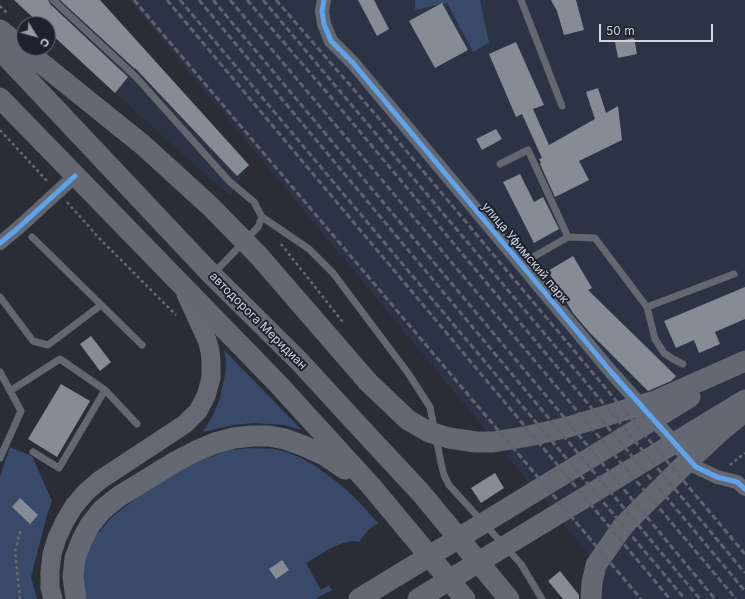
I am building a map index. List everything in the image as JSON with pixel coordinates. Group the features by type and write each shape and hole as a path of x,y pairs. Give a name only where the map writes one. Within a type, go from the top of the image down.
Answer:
{"main road":[{"path":"0,30 119,124 173,172 259,256 368,382 392,407 420,428 435,434 458,440 493,442 511,440 549,432 655,401 745,362"},
{"name":"автодорога Меридиан","path":"0,50 212,275 300,362 421,493 509,599"},
{"path":"0,98 279,384 371,486 465,599"},
{"path":"53,599 50,588 52,554 57,538 74,506 86,492 100,480 185,424 198,411 206,396 211,378 208,340 181,285"},
{"path":"359,599 745,362"},
{"path":"418,599 745,400"},
{"path":"591,599 592,583 596,565 623,526 692,458 745,411"},
{"path":"76,599 73,577 75,558 90,525 102,510 118,497 162,470 196,451 215,443 234,438 252,436 268,436 295,442 324,455 371,486"}],"street":[{"name":"улица Уфимский парк","path":"324,0 322,11 324,24 331,41 353,63 612,373 696,467 717,477 742,482"},
{"path":"0,243 75,176"}],"lane":[{"path":"53,0 136,77 229,181 254,202 262,217 309,249 333,273 408,373 430,407 444,475 450,485 521,564 542,599"},
{"path":"521,0 562,106"},
{"path":"500,164 528,150 568,237"},
{"path":"212,275 258,227 262,217"},
{"path":"32,237 142,345"},
{"path":"521,264 568,237 595,238 648,307 655,339 664,353 683,364"},
{"path":"648,307 734,274"},
{"path":"0,298 33,341 48,345 101,305"},
{"path":"10,391 60,359 105,390 137,424"},
{"path":"0,372 21,411 0,458"},
{"path":"33,452 59,468 105,390"}],"path":[{"path":"0,130 99,238 177,316"},
{"path":"733,462 745,453"},
{"path":"20,599 14,552 21,528"}],"shaded area":[{"path":"15,0 100,0 249,165 230,196 56,38 56,16 37,16"},
{"path":"129,0 745,0 745,599 598,599 597,585 605,574"},
{"path":"415,0 480,0 489,43 473,52 447,3 415,10"},
{"path":"224,350 302,430 285,425 254,423 233,425 203,432 213,415 220,398 226,363"},
{"path":"10,447 32,456 52,501 31,577 37,599 0,599 0,476"},
{"path":"253,448 275,449 287,452 314,465 341,485 378,523 369,529 359,542 352,541 343,543 333,547 306,563 321,590 329,585 332,590 315,599 87,599 84,591 83,572 86,555 95,537 112,517 135,499 197,462 228,450"}],"building":[{"path":"14,0 48,0 50,4 128,77 115,93 56,38 56,16 31,16"},
{"path":"60,0 100,0 249,165 237,176 135,68"},
{"path":"358,0 374,0 389,29 377,36"},
{"path":"551,0 576,0 584,30 564,35 557,11"},
{"path":"442,3 468,50 435,68 409,21"},
{"path":"634,38 637,54 618,58 615,42"},
{"path":"516,42 544,105 533,109 549,145 595,119 586,92 598,88 606,113 618,106 622,140 579,161 589,180 555,197 540,164 539,159 542,158 522,114 516,117 489,54"},
{"path":"496,129 502,139 482,150 476,139"},
{"path":"520,174 534,202 543,197 559,229 534,243 503,182"},
{"path":"573,256 592,288 588,290 676,376 671,381 648,391 590,333 573,313 548,271"},
{"path":"745,287 745,319 715,332 720,344 699,353 694,340 676,348 664,321"},
{"path":"91,336 111,362 100,371 80,344"},
{"path":"61,384 90,401 57,457 28,439"},
{"path":"495,473 504,488 481,503 471,488"},
{"path":"20,498 38,515 30,524 12,507"},
{"path":"282,560 289,570 276,579 269,569"},
{"path":"560,571 579,595 579,599 563,599 548,581"}],"railway":[{"path":"134,0 641,599"},
{"path":"167,0 670,599"},
{"path":"180,0 685,599"},
{"path":"199,0 700,599"},
{"path":"213,0 715,599"},
{"path":"230,0 736,599"},
{"path":"247,0 330,96 745,591"},
{"path":"263,0 745,573"},
{"path":"276,0 376,115 745,554"}],"cycle path":[{"path":"324,0 322,11 324,24 331,41 353,63 612,373 696,467 717,477 737,482 745,489"},
{"path":"0,243 75,176"}]}
